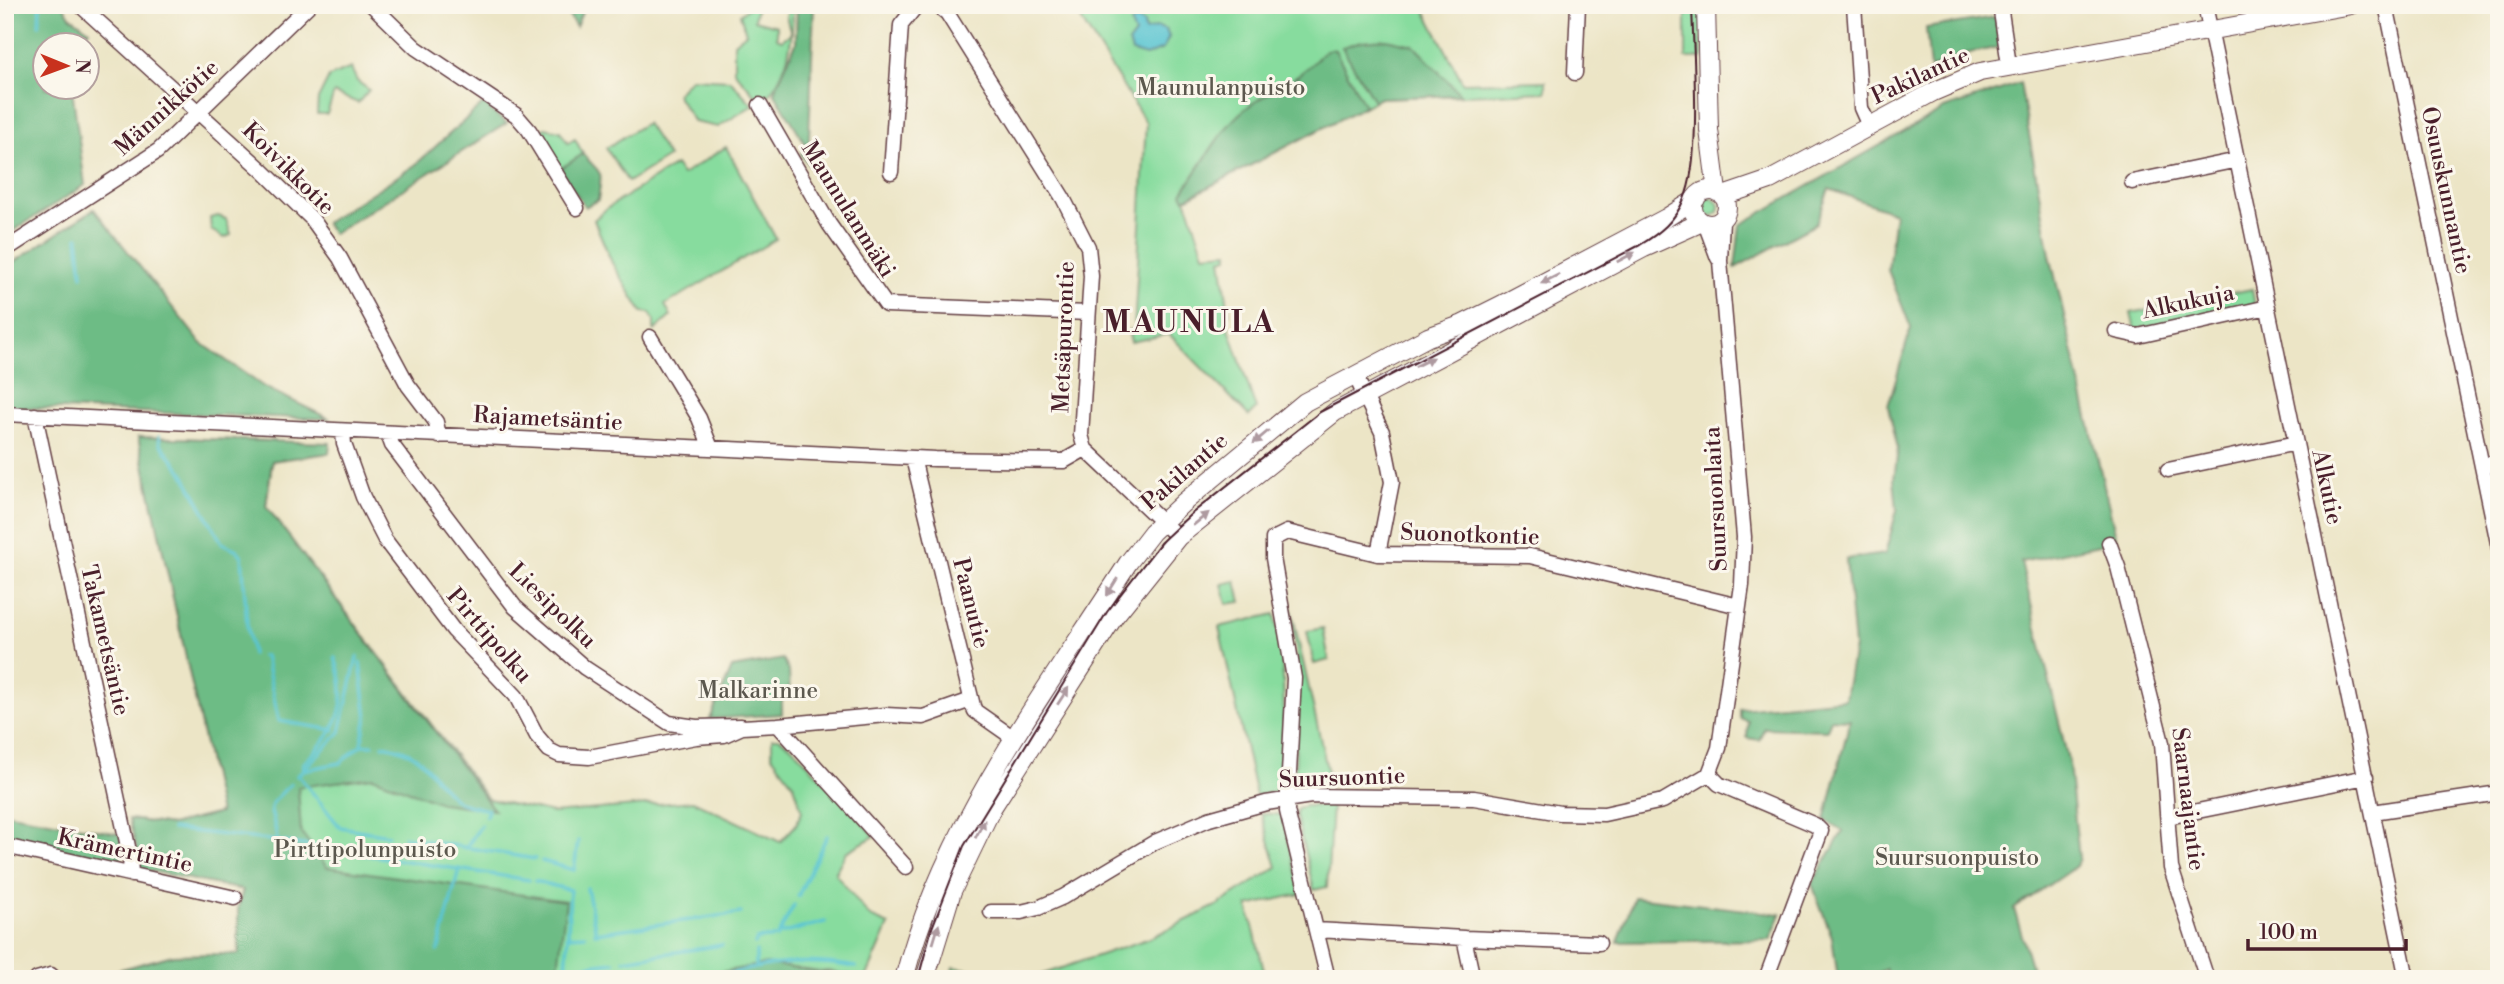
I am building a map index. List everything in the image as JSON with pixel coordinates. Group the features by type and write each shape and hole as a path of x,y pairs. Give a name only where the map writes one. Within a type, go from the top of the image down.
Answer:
{"main road":[{"path":"1706,5 1709,195 1694,212 1713,221 1727,208 1709,195"},
{"name":"Pakilantie","path":"925,979 952,891 992,808 1114,617 1178,537 1318,424 1364,395 1644,248 1713,221 1770,180 1869,125 1965,78 2009,65 2351,5"},
{"name":"Pakilantie","path":"905,979 923,914 966,818 1133,555 1163,521 1293,410 1355,375 1428,337 1461,326 1709,195 1770,180"}],"street":[{"name":"Koivikkotie","path":"80,5 290,196 325,236 408,385 436,422 439,436"},
{"name":"Männikkötie","path":"5,250 136,167 198,113 309,5"},
{"path":"372,5 416,48 516,115 529,130 577,208"},
{"path":"891,172 901,26 917,5"},
{"path":"1575,73 1578,5"},
{"path":"1854,5 1861,108 1869,125"},
{"path":"2000,5 2009,65"},
{"name":"Alkutie","path":"2205,5 2407,979"},
{"name":"Osuuskunnantie","path":"2386,5 2499,548"},
{"name":"Metsäpurontie","path":"943,8 1085,237 1091,269 1081,435 1086,449"},
{"name":"Maunulanmäki","path":"760,105 829,224 886,305 1088,313"},
{"path":"2132,182 2238,160"},
{"name":"Suursuonlaita","path":"1709,774 1719,748 1744,564 1743,510 1720,261 1713,221"},
{"name":"Alkukuja","path":"2116,331 2138,336 2268,307"},
{"path":"650,337 699,418 711,448"},
{"path":"1355,375 1382,432 1392,482 1378,554"},
{"name":"Rajametsäntie","path":"5,414 913,458 1059,461 1069,460 1086,449"},
{"name":"Takametsäntie","path":"35,415 130,856 131,875"},
{"name":"Pirttipolku","path":"343,431 344,444 363,497 385,540 454,631 516,696 537,736 549,750 559,755 590,757 696,737 724,735 742,727 886,715 923,717 971,700"},
{"name":"Liesipolku","path":"388,434 392,445 508,598 578,662 669,723 742,727"},
{"path":"2168,470 2296,443"},
{"path":"1086,449 1178,537"},
{"name":"Paanutie","path":"913,458 971,700"},
{"path":"2482,465 2499,462"},
{"name":"Suonotkontie","path":"1287,798 1295,693 1291,647 1272,545 1280,533 1287,532 1378,554 1531,556 1739,606"},
{"name":"Saarnaajantie","path":"2109,543 2162,743 2171,868 2207,979"},
{"path":"971,700 975,711 1015,738"},
{"path":"778,725 906,867"},
{"path":"1709,774 1719,784 1815,825 1821,831 1766,979"},
{"name":"Suursuontie","path":"991,912 1038,908 1178,831 1245,808 1287,798 1474,797 1560,813 1604,814 1663,801 1709,774"},
{"path":"2168,817 2366,777"},
{"path":"2373,812 2499,793"},
{"path":"1287,798 1286,811 1328,979"},
{"name":"Krämertintie","path":"5,846 235,898"},
{"path":"1316,930 1599,943"},
{"path":"1464,938 1473,979"}],"green space":[{"path":"5,5 63,5 70,16 89,30 32,32 32,102 74,102 85,185 5,236"},
{"path":"562,5 585,5 576,27"},
{"path":"752,5 757,6 754,20 777,26 777,38 782,40 791,33 786,16 793,5 792,31 790,44 783,70 778,81 761,102 734,71 734,43 746,33 740,14"},
{"path":"797,5 814,5 808,164 801,154 805,143 774,92 796,43"},
{"name":"Maunulanpuisto","path":"1072,5 1422,5 1463,83 1546,81 1546,92 1380,98 1186,199 1204,254 1228,252 1228,257 1221,259 1229,313 1225,316 1256,409 1249,416 1169,334 1131,342 1128,330 1134,330 1146,123"},
{"path":"1686,5 1701,5 1702,58 1686,58"},
{"path":"1995,17 2000,47 1960,55 1930,69 1926,28"},
{"path":"1386,39 1413,45 1461,95 1380,98 1374,101 1342,47 1361,41"},
{"path":"1330,49 1335,50 1365,106 1185,199 1182,193 1219,138 1236,118"},
{"path":"351,68 357,81 369,90 358,103 334,93 327,114 317,114 318,99 329,77"},
{"path":"691,78 730,80 753,105 718,127 694,122 676,94"},
{"name":"Suursuonpuisto","path":"2020,83 2050,255 2117,541 2021,562 2069,764 2079,858 2076,866 2014,909 2035,979 1889,979 1886,969 1866,979 1838,979 1832,937 1812,884 1843,831 1825,820 1850,720 1831,719 1827,730 1764,728 1759,740 1747,738 1748,721 1740,718 1740,709 1845,699 1854,647 1846,559 1885,554 1897,510 1894,479 1898,449 1888,406 1911,328 1888,270 1895,213 1829,189 1816,224 1735,268 1740,225 1944,109"},
{"path":"485,102 492,112 507,123 333,234 325,223 415,165"},
{"path":"646,123 668,157 628,182 606,148"},
{"path":"545,128 560,131 568,143 575,139 583,154 560,169 536,133"},
{"path":"726,147 776,239 665,305 671,316 654,331 654,320 650,313 642,312 612,263 594,220 606,209 675,165 682,175"},
{"path":"583,154 600,173 598,200 585,207 560,169"},
{"path":"1710,198 1718,203 1719,207 1714,215 1710,216 1702,211 1701,207 1706,199"},
{"path":"94,209 200,342 264,387 330,419 5,407 5,268"},
{"path":"218,216 226,219 231,235 224,238 211,230 210,218"},
{"path":"2252,289 2255,306 2135,330 2131,313"},
{"name":"Pirttipolunpuisto","path":"138,437 275,441 266,506 488,799 553,813 693,801 780,842 796,825 802,811 794,785 772,756 772,738 779,738 792,747 875,836 846,852 835,873 870,917 889,925 866,978 828,971 720,979 199,979 197,971 160,979 86,979 173,955 239,954 238,908 243,890 142,869 129,819 171,825 220,813"},
{"name":"Pirttipolunpuisto","path":"138,437 330,443 329,453 272,461 266,506 494,810 441,803 373,777 298,787 301,832 327,867 566,901 558,968 565,979 199,979 197,971 160,979 86,979 173,955 239,954 238,908 243,890 142,869 129,819 171,825 220,813"},
{"path":"1236,581 1241,602 1227,604 1222,584"},
{"path":"1289,599 1328,773 1327,787 1295,783 1297,657"},
{"path":"1275,614 1282,658 1284,702 1279,791 1256,796 1219,627"},
{"path":"1323,628 1329,660 1314,664 1307,631"},
{"name":"Malkarinne","path":"783,659 789,671 790,697 782,699 782,714 710,719 732,668"},
{"path":"1305,806 1332,806 1327,887 1314,890 1296,816 1297,809"},
{"path":"5,813 120,834 123,854 119,863 5,837"},
{"path":"1261,813 1282,815 1301,894 1248,906 1266,979 951,979 953,967 1032,978 1150,938 1216,906 1277,867"},
{"path":"1634,897 1781,914 1770,940 1618,942"},
{"path":"766,964 866,979 682,979"}],"water":[{"path":"1136,19 1144,23 1145,31 1158,27 1166,30 1169,37 1163,49 1146,56 1132,52 1129,42 1135,34 1131,24"}],"waterway":[{"path":"39,25 40,5"},
{"path":"78,237 82,275"},
{"path":"159,436 160,443 182,471 222,543 237,550 242,556 252,654"},
{"path":"262,656 265,656 279,721 334,730"},
{"path":"297,776 340,732 357,657"},
{"path":"335,658 342,691 338,717 324,740 303,764 303,770 340,763 361,745 373,745"},
{"path":"360,663 367,718 361,744"},
{"path":"383,745 410,753 419,759 456,800 488,810 486,816"},
{"path":"298,775 340,827 388,835"},
{"path":"277,841 271,810 275,800 291,784"},
{"path":"466,848 481,825"},
{"path":"172,829 277,841 529,880"},
{"path":"798,896 827,836"},
{"path":"404,837 535,859"},
{"path":"574,870 578,841"},
{"path":"542,861 574,870"},
{"path":"438,951 459,869"},
{"path":"535,881 570,890 566,975"},
{"path":"587,888 596,933"},
{"path":"755,944 757,939 777,937 794,905"},
{"path":"595,933 741,913"},
{"path":"780,934 825,922"},
{"path":"567,936 585,935"},
{"path":"624,960 722,945"},
{"path":"756,952 756,965"},
{"path":"566,968 614,962"},
{"path":"712,979 749,969 783,964 818,963 856,967"}],"tram line":[{"path":"918,979 932,928 964,846 1107,612 1160,543 1191,514 1320,412 1640,245 1671,220 1684,199 1693,159 1695,105 1692,5"}],"district":[{"name":"MAUNULA","path":"1189,322"}]}
